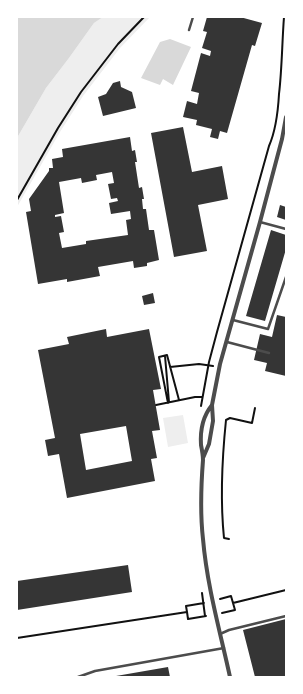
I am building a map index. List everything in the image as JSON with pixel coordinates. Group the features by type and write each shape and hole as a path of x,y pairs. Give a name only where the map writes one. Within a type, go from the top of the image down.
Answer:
{"street":[{"path":"203,458 209,444 213,421 212,405 220,366 286,124 286,116"},
{"path":"212,405 206,412 203,420 201,443 203,458 201,474 203,540 215,614 230,677"}],"lane":[{"path":"189,30 193,17"},
{"path":"260,222 286,229"},
{"path":"233,320 268,329 286,278"},
{"path":"226,342 269,352"},
{"path":"220,634 229,630 286,616"},
{"path":"78,677 95,671 224,648"}],"path":[{"path":"17,200 58,128 81,92 118,44 144,17"},
{"path":"217,332 220,337"},
{"path":"165,356 167,355 179,400"},
{"path":"165,356 169,402"},
{"path":"165,356 160,357 169,402"},
{"path":"209,362 213,361"},
{"path":"170,367 199,364 220,366"},
{"path":"156,405 202,397"},
{"path":"228,539 224,538 222,504 226,420 230,418 252,423 254,408"},
{"path":"225,437 229,438"},
{"path":"17,638 187,612 188,619 235,610 233,603 286,590"}],"shaded area":[{"path":"17,17 103,17 94,23 46,88 17,138"},
{"path":"103,17 150,17 120,48 83,96 60,132 17,207 17,138 46,88 94,23"},
{"path":"170,39 191,47 173,85 163,79 160,85 141,78 160,42"},
{"path":"183,415 188,443 168,447 163,418"}],"building":[{"path":"207,17 240,17 262,23 255,46 252,45 227,133 220,131 218,139 210,137 212,129 196,125 197,120 183,117 187,101 197,104 199,93 191,91 201,53 210,56 211,51 202,48 207,32 203,31"},
{"path":"120,81 121,87 132,92 136,108 103,116 98,97 106,94 113,83"},
{"path":"183,127 192,172 222,166 228,199 198,205 207,251 174,257 151,133"},
{"path":"130,137 132,151 135,150 137,162 135,162 139,188 142,187 144,199 142,199 143,209 146,209 149,230 154,230 159,260 147,263 147,266 134,268 133,261 98,267 100,276 67,282 67,279 38,284 26,212 31,211 29,199 49,171 49,168 53,168 52,159 63,157 62,149","holes":["112,172 114,183 108,184 111,199 117,198 118,201 109,203 111,214 130,211 131,219 126,220 128,235 86,241 86,244 62,248 59,233 64,232 61,216 55,217 55,215 64,213 59,182 81,178 82,183 97,180 96,175"]},
{"path":"280,205 286,207 286,220 277,217"},
{"path":"271,230 286,235 286,249 265,321 246,316"},
{"path":"153,293 155,303 144,305 142,296"},
{"path":"277,315 286,317 286,376 265,371 267,363 254,360 260,334 272,337"},
{"path":"106,329 107,337 149,329 161,389 153,390 160,430 152,431 157,458 151,459 155,481 67,498 59,454 48,456 45,440 55,438 38,350 69,344 67,337","holes":["126,426 132,461 86,470 80,434"]},
{"path":"128,565 132,592 17,610 17,581"},
{"path":"286,619 286,677 255,677 243,630"},
{"path":"168,667 170,677 116,677 116,676"}]}
